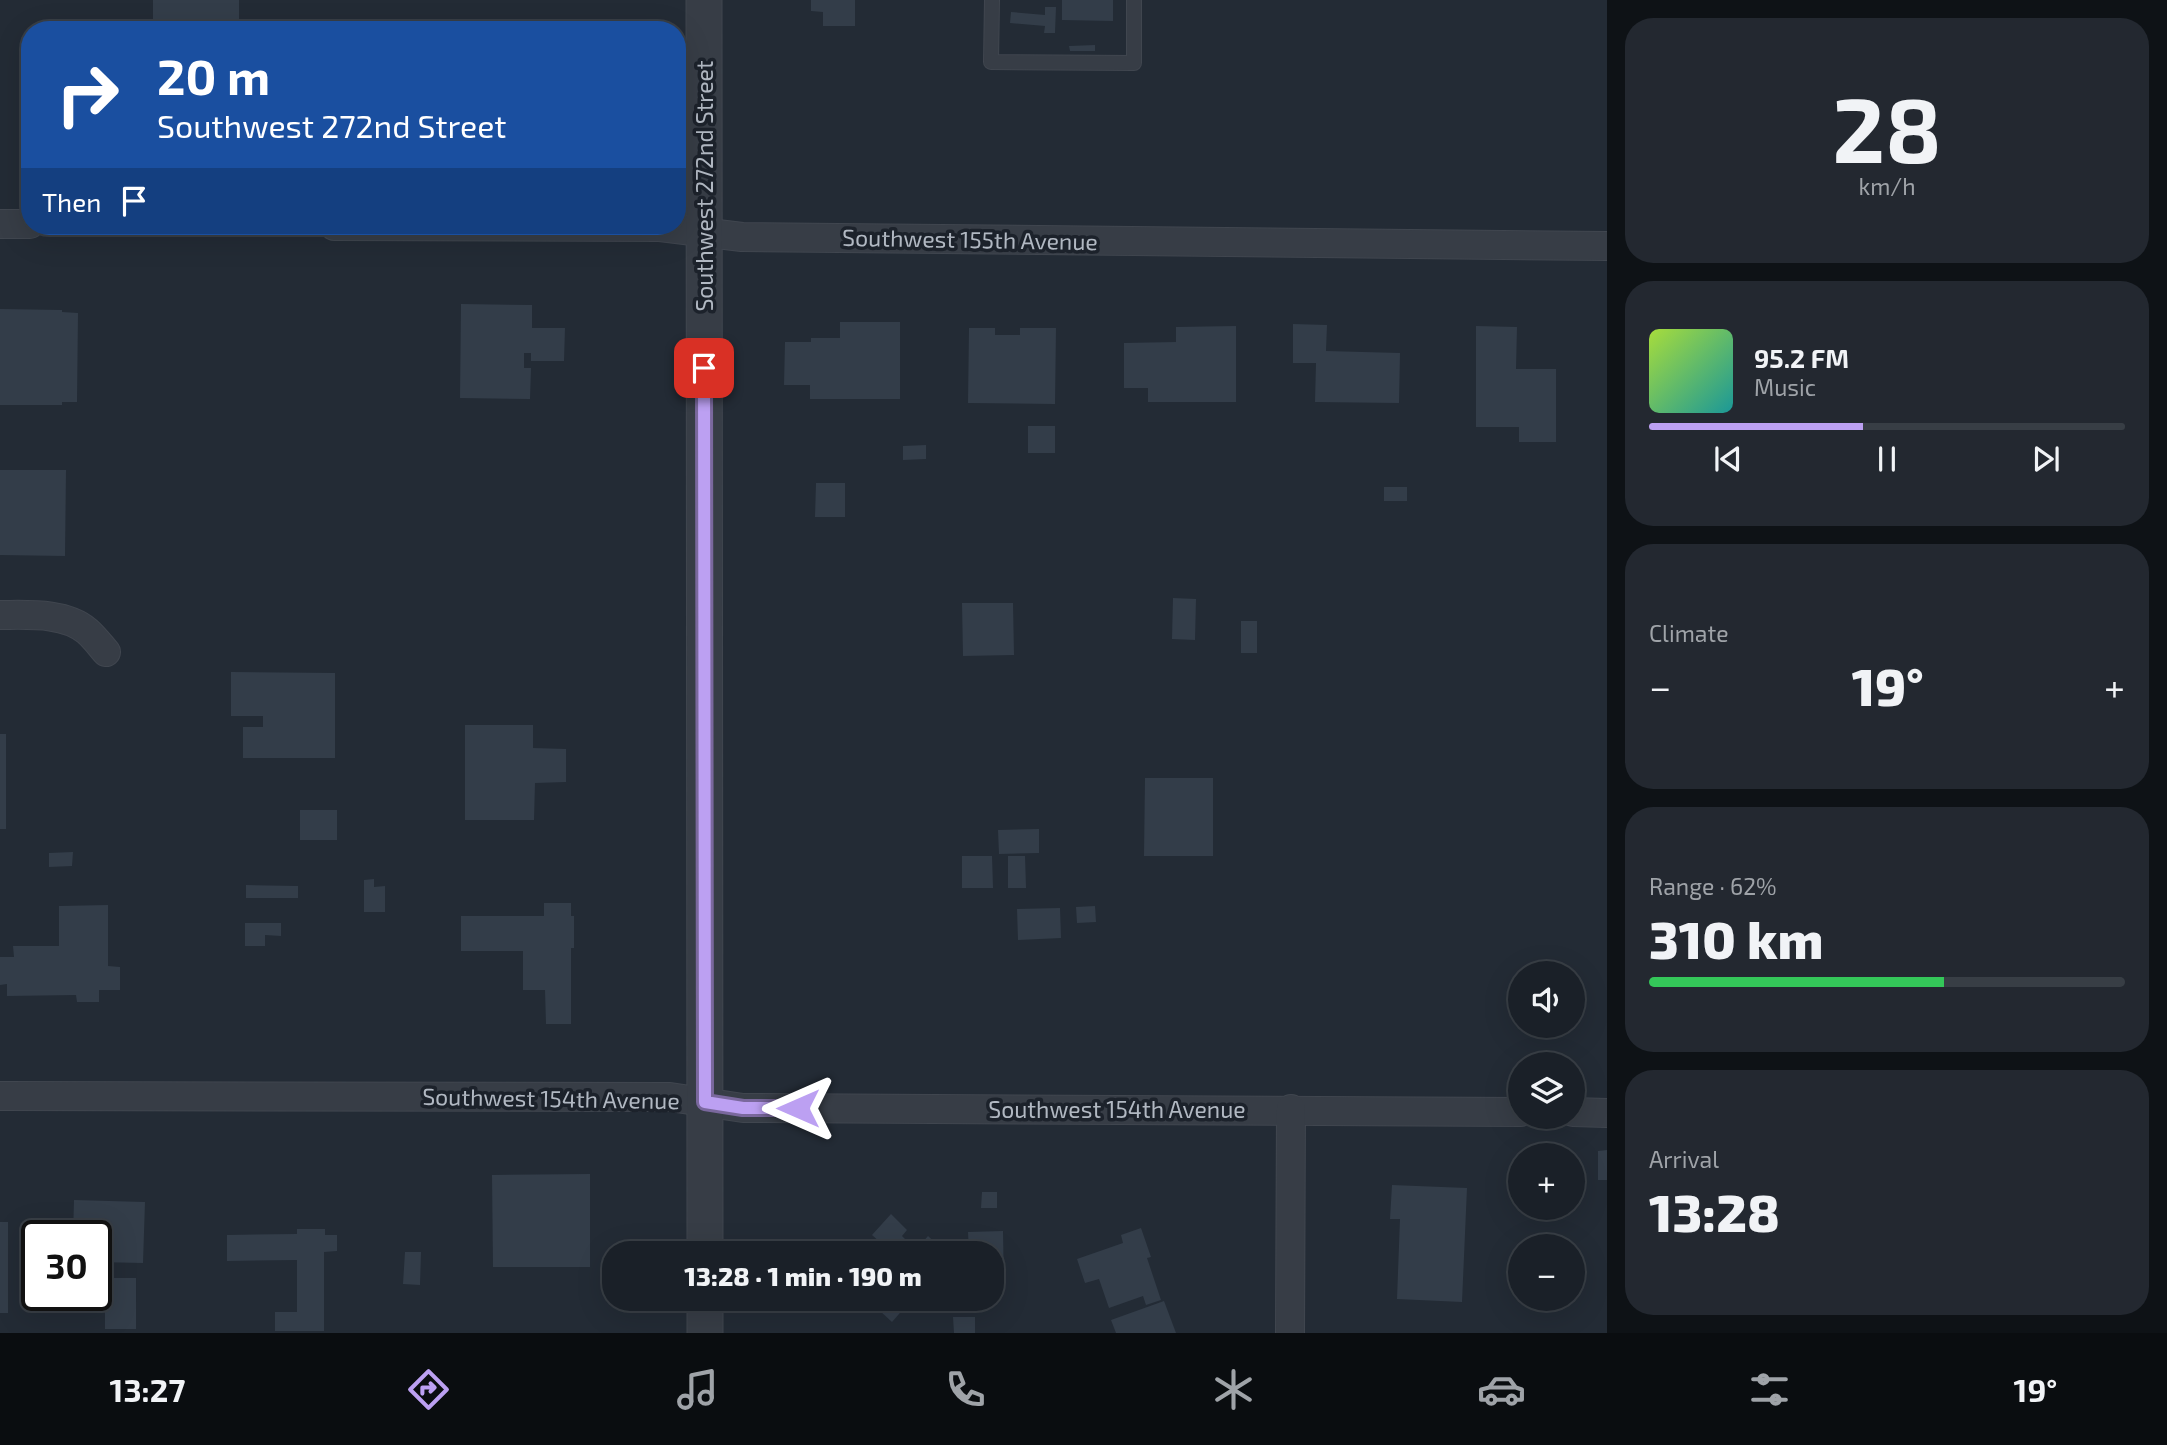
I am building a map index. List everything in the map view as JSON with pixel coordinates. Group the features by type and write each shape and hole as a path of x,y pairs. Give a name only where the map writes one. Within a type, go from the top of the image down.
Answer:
{"street":[{"name":"Southwest 272nd Street","path":"704,0 705,1241"},
{"path":"0,224 21,224"},
{"name":"Southwest 155th Avenue","path":"686,230 743,237 1607,246"},
{"path":"0,615 34,615 69,621 86,629 106,652"},
{"name":"Southwest 154th Avenue","path":"0,1096 670,1097 757,1108 1508,1112"},
{"path":"1290,1333 1291,1109"},
{"path":"1585,1112 1607,1113"},
{"path":"705,1311 705,1333"}],"lane":[{"path":"992,0 991,62 1134,63 1134,0"}],"building":[{"path":"153,0 239,0 239,21 153,21"},
{"path":"811,0 855,0 855,26 823,26 823,12 811,11"},
{"path":"1062,0 1113,0 1113,21 1062,20"},
{"path":"1045,7 1056,7 1055,33 1044,33 1045,26 1010,23 1011,12 1045,15"},
{"path":"1095,45 1095,51 1070,51 1069,46"},
{"path":"461,304 532,305 532,328 565,328 564,361 531,361 531,353 524,353 524,368 531,368 530,399 460,398"},
{"path":"0,309 62,310 78,313 77,402 62,402 62,405 0,405"},
{"path":"840,322 900,322 900,399 810,399 810,385 784,385 785,342 811,342 811,338 840,338"},
{"path":"1293,324 1327,325 1326,351 1400,353 1399,403 1315,402 1316,363 1293,363"},
{"path":"1236,326 1236,402 1148,402 1148,388 1124,388 1124,343 1176,342 1176,327"},
{"path":"1476,326 1517,327 1516,369 1556,369 1556,442 1519,442 1519,427 1476,427"},
{"path":"969,328 995,328 995,335 1020,335 1020,328 1056,328 1055,404 968,403"},
{"path":"1028,426 1055,426 1055,453 1028,453"},
{"path":"926,445 926,459 903,460 903,446"},
{"path":"0,470 66,470 65,556 0,555"},
{"path":"816,483 845,483 845,517 815,517"},
{"path":"1384,487 1407,487 1407,501 1384,501"},
{"path":"1173,598 1196,599 1195,640 1172,639"},
{"path":"962,603 1013,603 1014,655 963,656"},
{"path":"1241,621 1257,621 1257,653 1241,653"},
{"path":"231,672 335,673 335,758 243,758 243,727 263,727 263,716 231,716"},
{"path":"465,725 533,725 533,748 566,749 566,782 535,783 534,820 465,820"},
{"path":"0,734 6,734 6,829 0,829"},
{"path":"1145,778 1213,778 1213,856 1144,856"},
{"path":"300,810 337,810 337,840 300,840"},
{"path":"1039,829 1039,853 999,854 998,830"},
{"path":"73,852 72,866 49,867 49,853"},
{"path":"962,856 992,856 993,888 962,888"},
{"path":"1008,856 1025,856 1026,888 1008,888"},
{"path":"374,879 374,887 385,886 385,912 364,912 364,880"},
{"path":"246,885 298,886 298,898 246,898"},
{"path":"544,903 571,903 571,916 574,916 574,948 571,948 571,1024 546,1024 545,990 523,990 523,951 461,951 461,916 544,916"},
{"path":"108,905 108,966 120,967 120,990 99,990 99,1002 77,1002 76,995 7,996 7,984 0,985 0,957 14,957 13,946 59,946 59,906"},
{"path":"1095,906 1096,922 1077,923 1076,907"},
{"path":"1060,908 1061,938 1018,940 1017,909"},
{"path":"245,923 281,923 281,936 265,935 265,946 245,946"},
{"path":"1607,1150 1607,1180 1598,1180 1598,1151"},
{"path":"590,1174 590,1267 493,1267 492,1175"},
{"path":"1392,1185 1467,1188 1462,1302 1397,1299 1400,1219 1390,1219"},
{"path":"982,1192 997,1192 997,1208 981,1208"},
{"path":"74,1200 145,1202 143,1263 112,1262 112,1220 73,1220"},
{"path":"891,1214 907,1230 902,1236 907,1241 879,1241 872,1235"},
{"path":"0,1222 8,1222 8,1313 0,1313"},
{"path":"1141,1228 1151,1257 1147,1258 1161,1300 1146,1305 1143,1296 1109,1308 1099,1279 1085,1283 1077,1259 1123,1243 1121,1235"},
{"path":"297,1229 325,1229 325,1235 337,1235 337,1251 324,1252 324,1331 275,1331 275,1312 297,1312 297,1260 227,1261 227,1235 297,1234"},
{"path":"1003,1231 1003,1241 968,1241 968,1232"},
{"path":"405,1252 421,1252 420,1285 403,1284"},
{"path":"112,1278 136,1278 136,1329 105,1329 105,1311 112,1311"},
{"path":"1164,1301 1176,1333 1116,1333 1111,1320"},
{"path":"880,1311 902,1311 892,1322"},
{"path":"953,1317 975,1317 975,1333 954,1333"}],"route":[{"path":"704,368 705,1102 743,1108 798,1108"}]}
